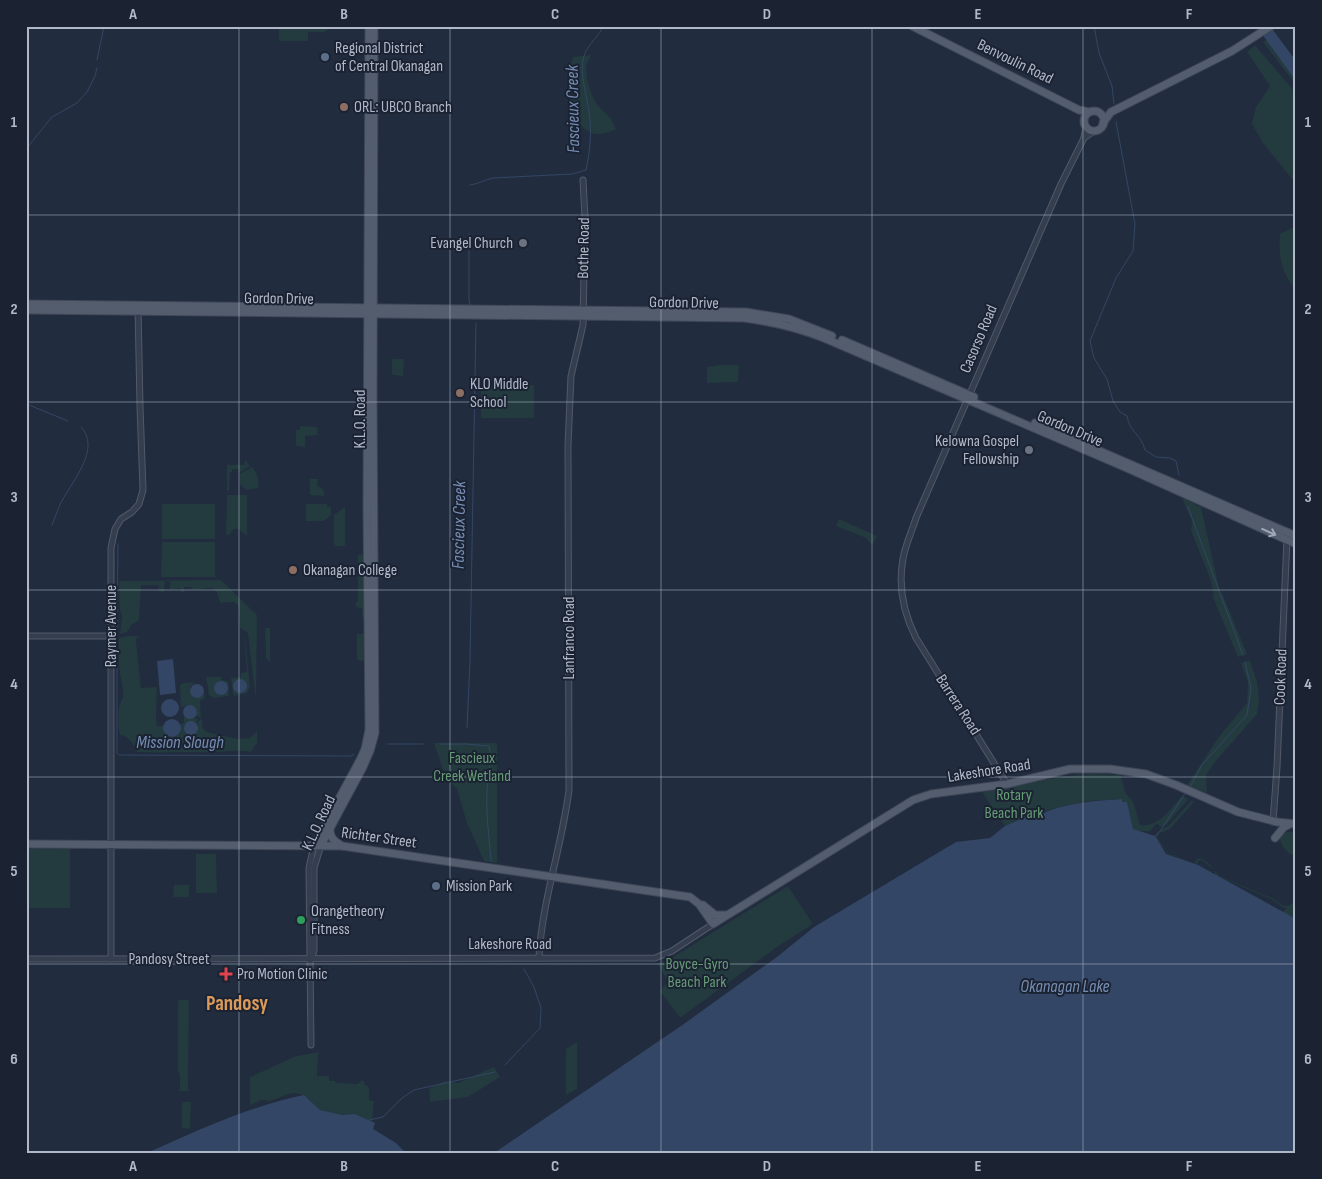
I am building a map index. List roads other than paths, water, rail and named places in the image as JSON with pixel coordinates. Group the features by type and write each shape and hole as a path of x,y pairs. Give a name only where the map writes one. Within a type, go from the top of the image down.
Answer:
{"main road":[{"name":"K.L.O. Road","path":"318,844 365,749 369,731 371,292 369,26"},
{"name":"K.L.O. Road","path":"371,292 374,26"},
{"name":"Benvoulin Road","path":"912,26 1079,110 1089,112"},
{"path":"1085,123 1089,112 1110,112 1232,51 1271,26"},
{"path":"1079,110 1085,123 1094,130 1100,128 1110,112"},
{"path":"1098,112 1102,117 1103,123"},
{"path":"371,292 388,312 371,329 353,311 371,292"},
{"name":"Gordon Drive","path":"26,304 138,308 388,312 746,312 781,317 809,326 969,398 1290,536 1296,544"},
{"name":"Gordon Drive","path":"26,310 138,308"},
{"name":"K.L.O. Road","path":"318,844 363,767 375,733 371,329"},
{"name":"Lakeshore Road","path":"713,924 914,800 931,794 1007,784 1070,770 1099,768 1146,774 1238,812 1274,822 1293,824"},
{"path":"1275,838 1284,827 1293,824"},
{"path":"330,825 331,837 342,846"},
{"name":"Richter Street","path":"26,844 318,844 690,898"},
{"path":"690,898 697,900 715,915 729,915"},
{"path":"690,898 699,904 713,924"}],"street":[{"name":"Casorso Road","path":"903,587 906,552 916,518 1061,184 1084,138 1085,123"},
{"name":"Casorso Road","path":"1084,138 1094,130"},
{"name":"Bothe Road","path":"583,313 584,180"},
{"name":"Raymer Avenue","path":"111,959 111,548 114,529 139,504 144,490 138,308"},
{"name":"Lanfranco Road","path":"539,957 541,929 566,816 569,790 568,445 571,376 583,324 583,313"},
{"name":"Cook Road","path":"1274,822 1290,536"},
{"name":"Barrera Road","path":"903,587 910,626 938,676 1007,784"},
{"path":"26,636 110,636"},
{"name":"K.L.O. Road","path":"311,1045 314,868 318,844"},
{"name":"Lakeshore Road","path":"311,960 539,957 655,958 672,952 713,924"},
{"name":"Pandosy Street","path":"26,959 311,960"}],"water":[{"path":"1261,26 1270,26 1296,61 1296,75"},
{"path":"173,659 176,693 160,695 157,661"},
{"path":"237,679 243,679 247,686 243,693 237,693 233,689 233,683"},
{"path":"218,681 224,681 228,688 224,695 218,695 214,691 214,685"},
{"path":"194,684 200,684 204,691 200,698 194,698 190,694 190,688"},
{"path":"170,699 176,702 179,708 176,714 170,717 164,714 161,708 164,702"},
{"path":"187,705 193,705 197,712 193,719 187,719 183,715 183,709"},
{"path":"172,719 178,722 181,728 178,734 172,737 166,734 163,728 166,722"},
{"path":"188,721 194,721 198,728 194,735 188,735 184,731 184,725"},
{"name":"Okanagan Lake","path":"1122,799 1122,802 1127,802 1133,829 1155,836 1166,854 1198,865 1296,919 1296,1153 494,1153 681,1026 777,957 814,927 956,842 990,838 1005,826 1031,815 1033,818 1065,806"},
{"path":"304,1095 321,1111 342,1115 355,1114 375,1123 373,1129 396,1143 406,1153 147,1153 244,1112"}],"waterway":[{"name":"Mission Slough","path":"97,60 104,26"},
{"name":"Fascieux Creek","path":"470,185 493,178 572,174 586,170 590,127 582,65 586,51 604,26"},
{"path":"1094,26 1099,53 1112,86 1114,104"},
{"path":"1260,26 1296,76"},
{"name":"Mission Slough","path":"26,149 52,117 77,103 87,92 97,68"},
{"path":"1116,122 1135,224 1133,251 1116,278 1090,341 1094,358 1107,379 1113,401 1120,412 1127,416 1128,422 1141,440 1145,450 1156,457 1170,458 1176,461 1179,475"},
{"name":"Fascieux Creek","path":"469,234 470,305"},
{"name":"Fascieux Creek","path":"467,728 476,323"},
{"name":"Mission Slough","path":"26,406 29,405 68,421"},
{"name":"Mission Slough","path":"52,525 61,502 79,473 87,454 88,444 86,435 81,427"},
{"path":"1188,507 1243,655"},
{"name":"Mission Slough","path":"117,633 118,544"},
{"name":"Mission Slough","path":"117,642 117,753 119,755 352,756 354,754"},
{"path":"1190,787 1202,765 1247,715 1251,688 1245,662"},
{"name":"Mission Slough","path":"388,744 423,744"},
{"name":"Fascieux Creek","path":"440,744 489,746 490,763 487,808 491,861"},
{"path":"1155,836 1186,792"},
{"name":"Fascieux Creek","path":"505,1065 540,1028 541,1008 534,987 524,969"},
{"name":"Fascieux Creek","path":"369,1120 383,1117 402,1098 414,1090 495,1072"}],"place":[{"name":"Regional District of Central Okanagan","path":"325,57"},
{"name":"ORL: UBCO Branch","path":"344,107"},
{"name":"Evangel Church","path":"523,243"},
{"name":"KLO Middle School","path":"460,393"},
{"name":"Kelowna Gospel Fellowship","path":"1029,450"},
{"name":"Okanagan College","path":"293,570"},
{"name":"Mission Park","path":"436,886"},
{"name":"Orangetheory Fitness","path":"301,920"},
{"name":"Pro Motion Clinic","path":"226,974"}],"district":[{"name":"Pandosy","path":"237,1003"}],"park label":[{"name":"Fascieux Creek Wetland","path":"472,767"},
{"name":"Rotary Beach Park","path":"1014,804"},
{"name":"Boyce-Gyro Beach Park","path":"697,973"}]}
